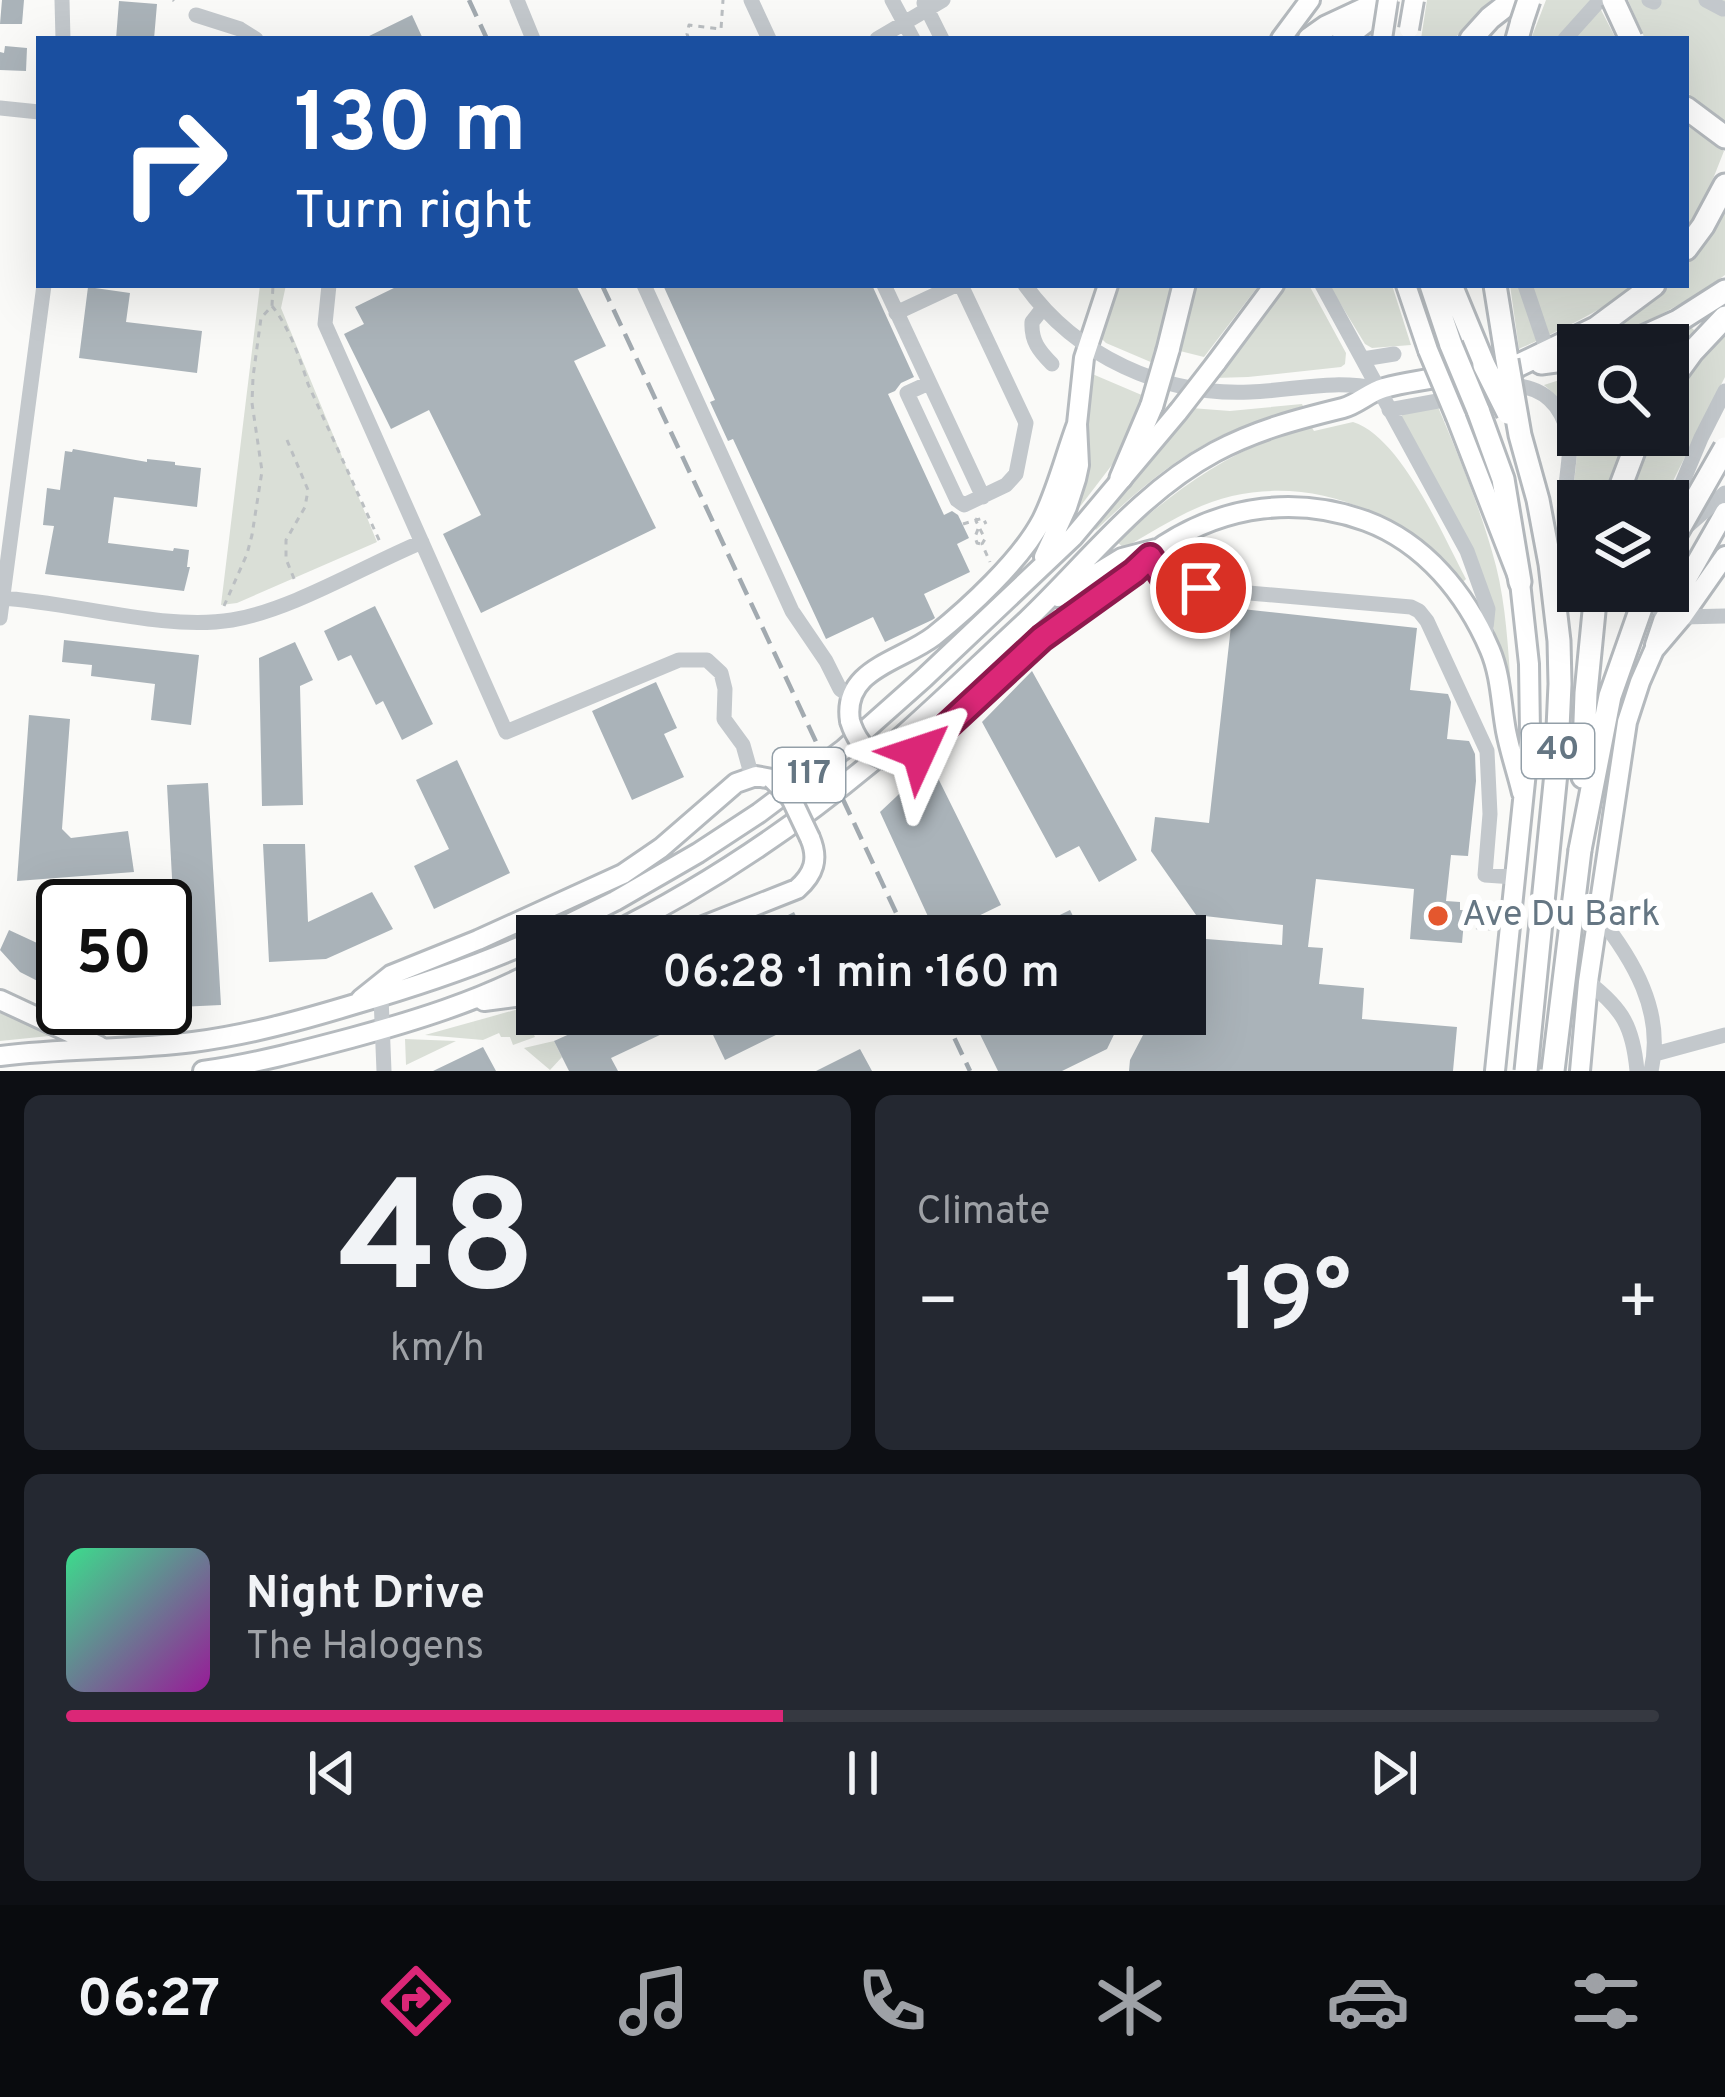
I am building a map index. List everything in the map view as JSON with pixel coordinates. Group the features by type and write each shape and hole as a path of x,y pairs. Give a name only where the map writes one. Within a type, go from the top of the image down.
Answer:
{"highway":[{"path":"1314,36 1389,0"},
{"path":"1347,36 1389,0"},
{"path":"1474,36 1513,0"},
{"path":"1518,36 1529,0"},
{"path":"1613,0 1631,36"},
{"path":"1689,110 1725,137"},
{"path":"1689,245 1725,185"},
{"path":"1121,478 1152,405 1183,288"},
{"path":"1431,288 1440,348 1467,414 1503,479 1520,582"},
{"path":"1452,288 1520,435"},
{"name":"40","path":"1496,288 1520,435 1550,565 1560,684 1558,754 1526,1071"},
{"path":"1516,366 1549,357 1607,322 1650,288"},
{"path":"1673,324 1725,291"},
{"path":"1689,356 1725,317"},
{"path":"1549,357 1557,357"},
{"path":"1689,510 1725,448"},
{"path":"1580,850 1594,612"},
{"name":"40","path":"1553,1071 1580,850 1610,696 1640,612"}],"main road":[{"path":"1283,36 1310,0"},
{"path":"1383,36 1389,0"},
{"path":"1408,34 1414,0"},
{"path":"1040,567 1076,478 1087,346 1107,288"},
{"path":"1040,567 1082,528 1272,288"},
{"path":"1408,288 1440,348"},
{"path":"1039,609 1135,511 1196,464 1254,433 1351,406 1379,389 1516,366"},
{"path":"1077,424 1050,502 1016,557 935,634 859,680 850,696 850,721 859,741 875,757 898,760 919,752 1042,638 1155,552 1209,522 1259,508 1305,507 1351,516 1397,536 1425,556 1459,594 1496,668 1522,793"},
{"path":"1580,1071 1597,914 1635,695 1725,512"},
{"path":"1039,609 1122,558 1155,552"},
{"path":"1672,619 1724,560"},
{"name":"117","path":"588,915 698,853 802,781 913,689 1040,567"},
{"path":"1495,1071 1531,700 1520,582"},
{"name":"117","path":"646,915 694,889 816,807 920,720 1039,609"},
{"path":"354,1005 392,975 622,874 661,848 728,789 752,777 772,779 791,798 810,838 814,867 797,889 731,915"},
{"name":"117","path":"0,1056 215,1039 381,997 516,948"},
{"path":"1507,971 1526,962 1588,982"},
{"path":"203,1071 384,1029 461,1004 516,979"},
{"path":"461,1004 516,997"},
{"path":"0,1000 103,1048"}],"street":[{"path":"62,0 63,36"},
{"path":"518,0 532,36"},
{"path":"751,0 768,36"},
{"path":"892,0 912,36"},
{"path":"882,36 925,4 944,0"},
{"path":"1568,36 1600,0"},
{"path":"1706,0 1723,9"},
{"path":"925,4 941,36"},
{"path":"196,15 251,36"},
{"path":"0,108 36,112"},
{"path":"0,618 44,288"},
{"path":"329,288 325,324 506,732 679,660 707,660 721,674 724,719 743,745 752,777"},
{"path":"645,288 792,611 840,689 850,696"},
{"path":"885,288 983,496"},
{"path":"896,313 951,288"},
{"path":"929,383 907,393 957,500 964,505 1006,485 1016,474 1026,423 959,288"},
{"path":"1027,288 1087,346 1140,374 1199,390 1247,392 1348,382 1379,389"},
{"path":"1324,288 1467,551 1488,609 1485,638"},
{"path":"1526,288 1549,357"},
{"path":"1043,308 1033,319 1033,339 1052,364"},
{"path":"1364,359 1394,354"},
{"path":"1390,410 1519,386 1532,388 1547,396 1563,416 1569,433 1567,480"},
{"path":"1683,480 1725,391"},
{"path":"1689,526 1725,493"},
{"path":"1,598 178,621 226,621 273,609 383,550 422,542"},
{"path":"1706,545 1724,560"},
{"path":"1155,552 1169,586 1419,611 1487,752 1490,814 1485,874 1514,878"},
{"path":"1668,612 1672,619 1725,616"},
{"path":"1597,914 1620,943 1643,986 1654,1026 1653,1063 1725,1035"},
{"path":"1588,982 1629,1026 1637,1071"},
{"path":"381,997 384,1071"}],"path":[{"path":"688,36 689,25 722,32 723,0"},
{"path":"224,607 250,546 262,471 253,377 261,317 272,306 273,288"},
{"path":"272,306 383,550"},
{"path":"287,440 308,490 305,507 286,540 286,559 296,583"},
{"path":"978,524 983,518 986,524"},
{"path":"962,524 973,519 978,524 993,569"},
{"path":"1463,927 1492,929"}],"shaded area":[{"path":"1427,0 1491,0 1457,36 1421,36"},
{"path":"1546,0 1596,0 1614,36 1532,36"},
{"path":"1628,0 1725,0 1725,125 1689,93 1689,36 1644,36"},
{"path":"1689,127 1724,151 1689,225"},
{"path":"1725,211 1725,275 1639,324 1613,324 1660,288 1689,288 1689,261"},
{"path":"260,288 285,288 281,308 377,542 237,603 221,605"},
{"path":"1113,288 1173,288 1153,363 1099,336"},
{"path":"1188,288 1257,288 1204,357 1172,349"},
{"path":"1282,288 1311,288 1346,353 1341,367 1214,378"},
{"path":"1331,288 1393,288 1411,345 1372,348"},
{"path":"1510,288 1632,288 1570,324 1557,324 1557,330 1519,349"},
{"path":"1725,331 1725,377 1689,449 1689,372"},
{"path":"1090,373 1144,396 1118,457 1066,525 1085,383"},
{"path":"1557,381 1557,399 1544,385"},
{"path":"1302,404 1205,444 1156,477 1096,530 1092,526 1191,408 1230,411"},
{"path":"1438,407 1496,566 1511,688 1507,688 1486,594 1401,417"},
{"path":"1353,422 1371,431 1404,467 1466,579 1462,583 1415,538 1388,521 1329,497 1297,492 1232,496 1176,518 1124,548 1117,542 1184,487 1256,445 1311,426 1314,431"},
{"path":"1577,456 1620,456 1611,480 1575,480"},
{"path":"1641,456 1686,456 1674,480 1632,480"},
{"path":"0,1009 36,1026 36,1035 50,1035 49,1036 0,1041"},
{"path":"516,1010 516,1035 535,1037 513,1045 510,1037 499,1033 483,1040 425,1035"},
{"path":"405,1039 456,1041 406,1065"},
{"path":"554,1041 562,1057 550,1070 524,1048"}],"building":[{"path":"2,0 24,0 22,24 0,24"},
{"path":"119,1 157,4 154,36 116,36"},
{"path":"412,15 422,36 369,36"},
{"path":"5,46 27,48 26,71 0,70 0,52 4,53"},
{"path":"88,288 130,293 126,322 202,331 197,373 79,358"},
{"path":"394,288 577,288 606,346 574,361 656,528 481,613 443,534 481,515 429,410 391,429 344,334 364,324 355,307"},
{"path":"664,288 873,288 914,377 888,394 944,515 952,511 958,515 969,538 957,544 970,572 924,594 935,618 885,642 873,617 826,639 733,439 728,441 710,402 715,400"},
{"path":"65,451 201,468 197,507 114,497 108,543 189,550 184,591 45,574 54,526 43,525 47,488 60,490"},
{"path":"375,606 433,724 402,740 383,701 376,705 351,655 338,661 324,631"},
{"path":"1233,608 1417,628 1410,690 1448,694 1447,739 1469,741 1475,754 1468,856 1451,855 1446,901 1460,902 1460,910 1465,910 1462,943 1410,939 1414,889 1316,879 1308,947 1323,948 1319,984 1364,988 1362,1019 1457,1027 1453,1071 1129,1071 1143,1035 1206,1035 1206,939 1282,945 1283,925 1196,915 1151,851 1155,817 1209,823"},
{"path":"64,640 199,655 191,725 151,720 155,684 91,676 92,665 62,662"},
{"path":"295,642 313,680 300,686 303,805 262,806 259,658"},
{"path":"1032,671 1137,860 1099,882 1079,846 1056,858 982,722"},
{"path":"656,682 677,728 664,734 684,777 632,800 592,711"},
{"path":"29,715 70,719 62,829 71,838 128,831 134,872 17,881"},
{"path":"457,760 510,873 434,909 414,866 449,849 416,780"},
{"path":"931,764 1001,905 980,915 927,915 880,812"},
{"path":"208,783 221,1005 192,1006 192,879 172,879 167,785"},
{"path":"263,844 305,844 308,922 372,892 393,929 326,959 269,962"},
{"path":"9,930 36,942 36,980 20,972 0,950"},
{"path":"567,1035 660,1035 611,1058 618,1071 569,1071 554,1041"},
{"path":"713,1035 776,1035 725,1060"},
{"path":"980,1035 1114,1035 1107,1049 1062,1071 998,1071"},
{"path":"483,1047 496,1071 433,1071"},
{"path":"860,1049 872,1071 816,1071"}],"railway":[{"path":"469,0 486,36"},
{"path":"603,288 897,915"},
{"path":"953,1035 970,1071"}],"place":[{"name":"Ave Du Bark","path":"1438,916"}],"route":[{"path":"919,752 1042,638 1150,557 1169,586 1201,588"}]}
